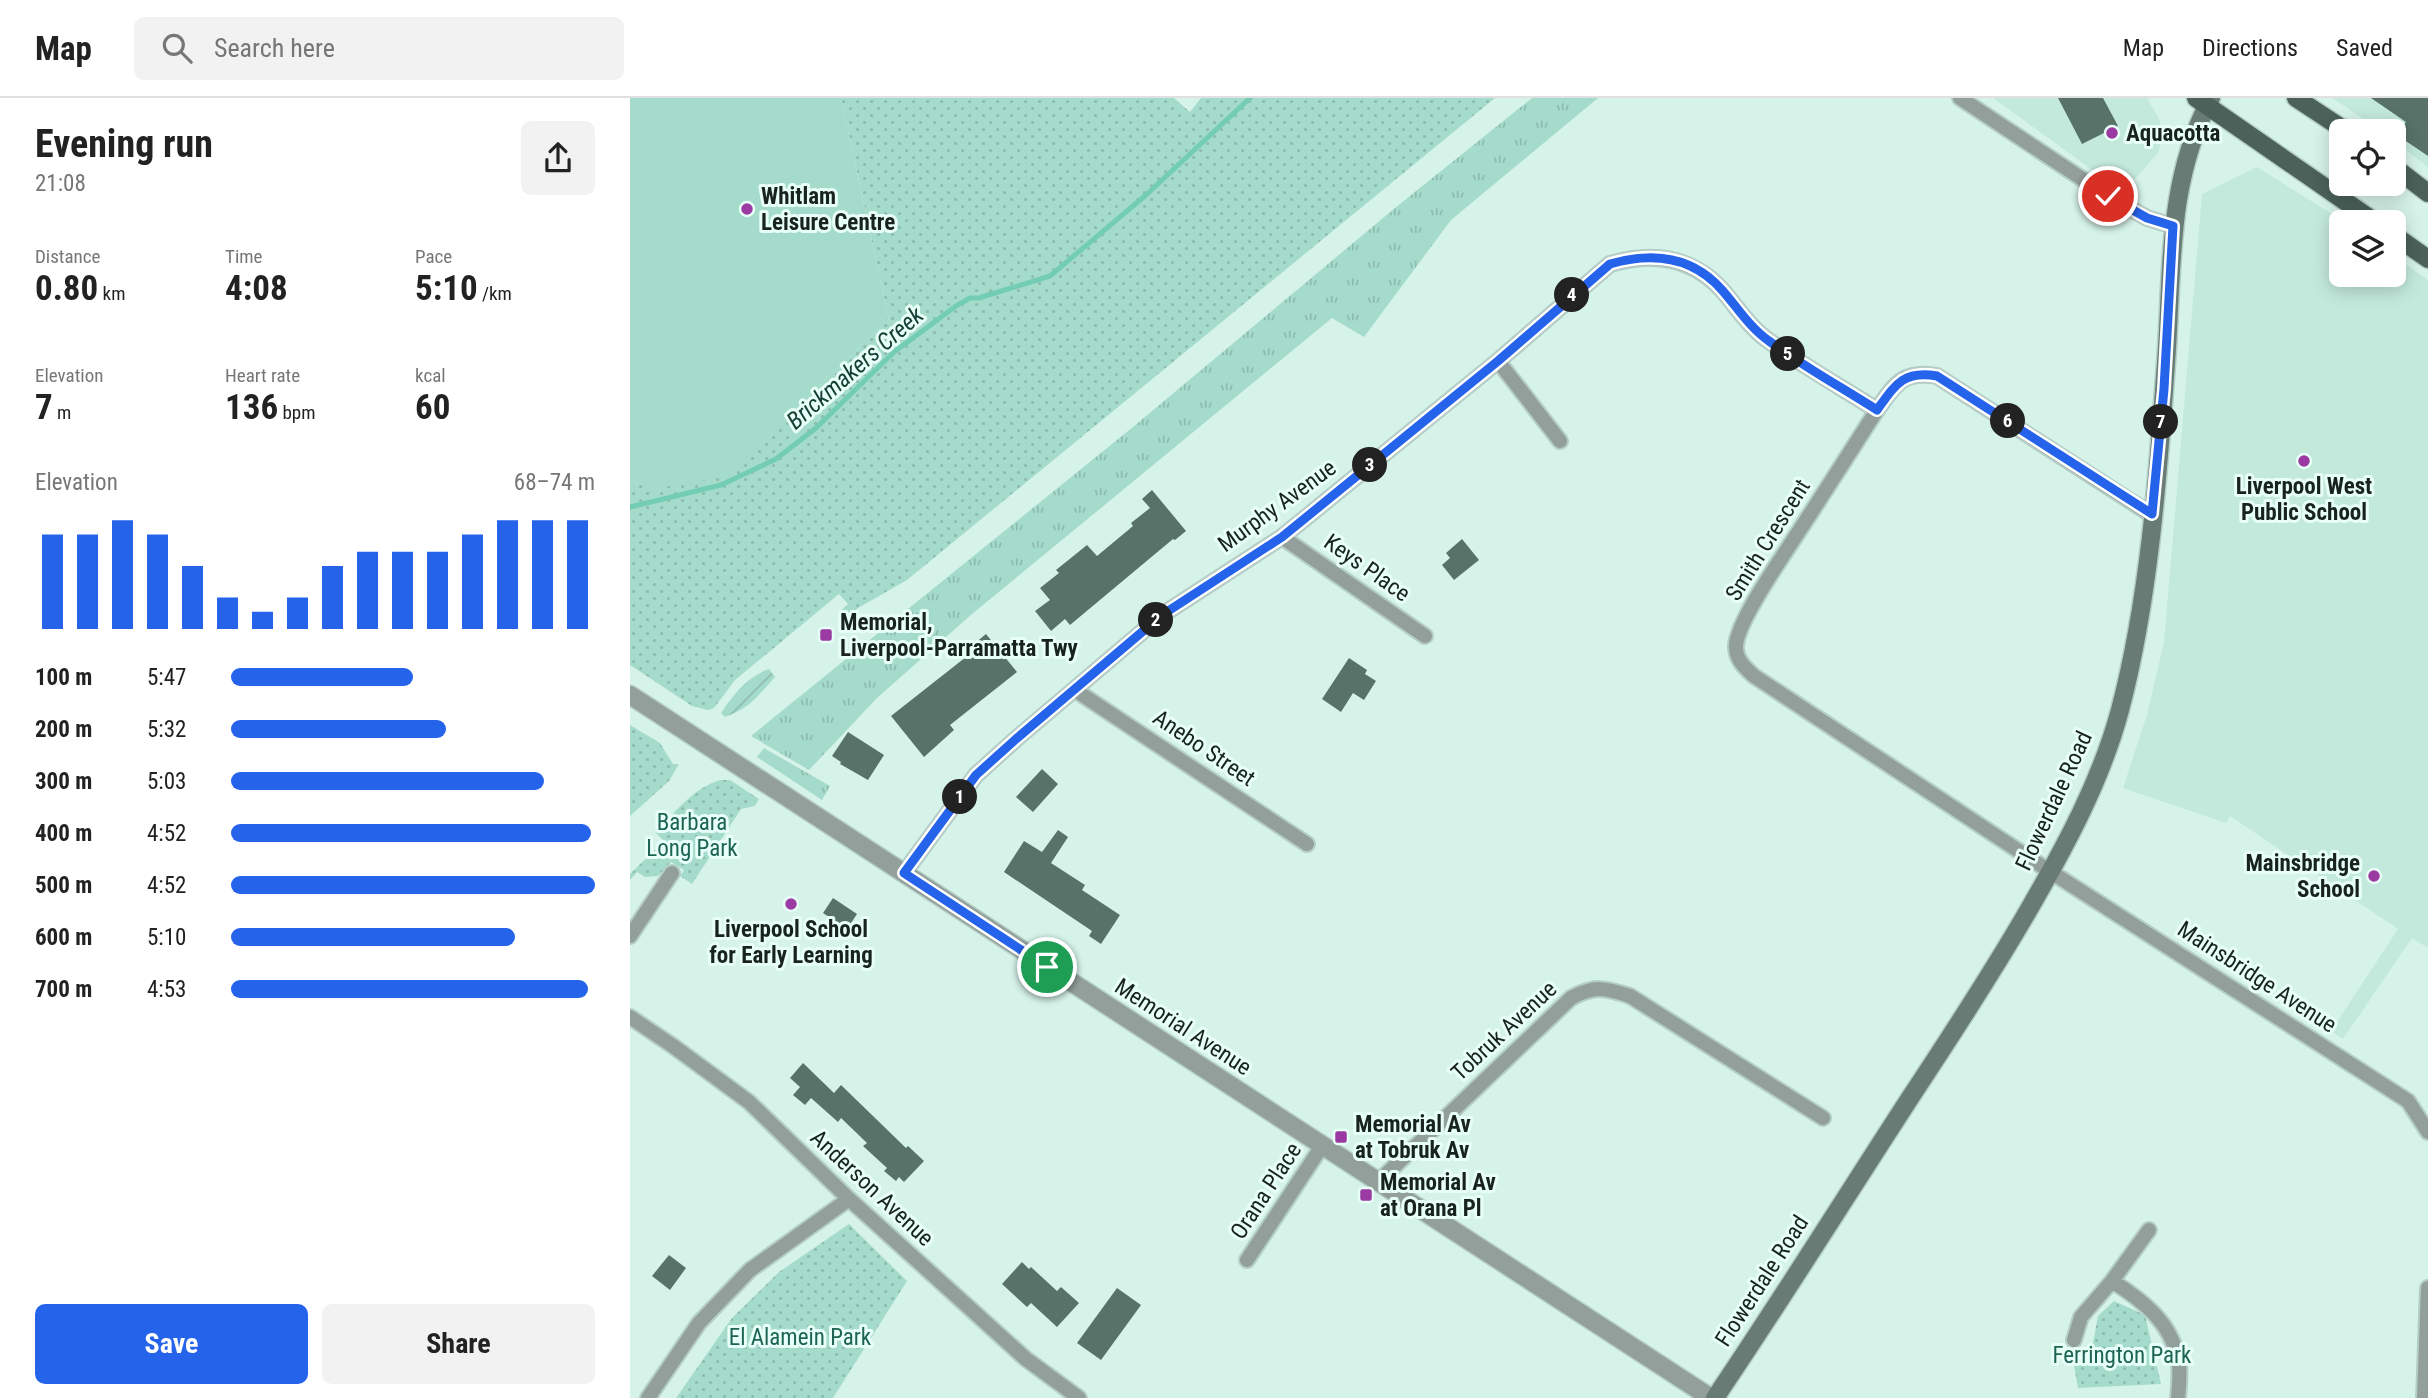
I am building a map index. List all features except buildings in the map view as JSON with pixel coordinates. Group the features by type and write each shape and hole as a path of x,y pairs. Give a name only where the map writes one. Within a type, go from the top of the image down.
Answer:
{"main road":[{"path":"2296,98 2329,120"},
{"name":"Flowerdale Road","path":"1713,1398 1967,1011 2050,872 2101,768 2119,712 2136,639 2164,389 2173,226 2180,178 2204,101"},
{"path":"2204,101 2358,210"},
{"path":"2406,176 2428,193"},
{"path":"2406,243 2428,259"}],"street":[{"path":"1960,98 2108,196 2147,218 2173,226"},
{"name":"Murphy Avenue","path":"904,873 976,775 1162,615 1282,537 1498,361 1610,264 1630,258 1671,259 1699,270 1710,278 1766,340 1877,410"},
{"path":"1498,361 1560,441"},
{"name":"Smith Crescent","path":"2050,872 1755,676 1742,666 1735,646 1751,607 1877,410 1904,378 1927,374 1937,376 2152,514"},
{"name":"Keys Place","path":"1282,537 1425,636"},
{"name":"Anebo Street","path":"1075,690 1307,844"},
{"name":"Memorial Avenue","path":"630,695 1713,1398"},
{"name":"Mainsbridge Avenue","path":"2050,872 2408,1101 2428,1132"},
{"path":"630,936 671,873"},
{"name":"Tobruk Avenue","path":"1378,1182 1571,998 1585,990 1596,988 1630,996 1823,1118"},
{"name":"Anderson Avenue","path":"630,1017 749,1102 849,1199 1026,1359 1079,1398"},
{"name":"Orana Place","path":"1247,1260 1322,1146"},
{"path":"648,1398 699,1323 750,1270 849,1199"},
{"path":"2074,1340 2081,1317 2112,1281 2149,1230"},
{"path":"2112,1281 2152,1310 2171,1336 2179,1362 2178,1398"},
{"path":"2424,1398 2428,1288"}],"shaded area":[{"path":"1993,98 2147,98 2159,119 2163,136 2158,153 2123,192"},
{"path":"2333,98 2428,98 2428,167 2406,150 2406,119 2363,119"},
{"name":"Liverpool West Public School","path":"2257,167 2329,212 2329,287 2406,287 2406,264 2428,280 2428,948 2412,938 2343,1039 2331,1031 2398,929 2230,816 2226,823 2123,788 2147,715 2164,642 2202,194"}],"green space":[{"name":"Whitlam Leisure Centre","path":"630,98 841,98 889,320 811,393 729,476 651,489 630,480"},
{"path":"841,98 1174,98 1190,112 1201,98 1495,98 907,580 858,608 844,621 838,613 848,604 839,594 735,680 714,708 708,710 692,706 630,665 630,480 652,489 811,393 889,320"},
{"path":"1532,98 1598,98 1451,220 1364,337 1332,318 972,614 877,698 809,770 751,736 1133,427 1395,208"},
{"path":"769,669 775,677 753,701 725,717 721,713 748,681"},
{"name":"Barbara Long Park","path":"630,725 660,743 673,764 679,764 669,781 630,816"},
{"path":"764,748 830,786 822,800 757,757"},
{"name":"Barbara Long Park","path":"720,780 730,780 759,799 755,806 741,809 692,884 680,876 684,870 671,862 658,876 645,877 637,872 630,880 630,874 664,841 655,832 693,795"},
{"name":"El Alamein Park","path":"849,1224 907,1281 833,1398 676,1398 732,1318 779,1272"},
{"name":"Ferrington Park","path":"2114,1301 2145,1315 2161,1384 2078,1388 2073,1360 2093,1343 2098,1316"}],"waterway":[{"name":"Brickmakers Creek","path":"630,507 721,485 776,459 816,428 894,352 956,306 970,298 979,298 1050,276 1146,195 1250,98"}],"place":[{"name":"Aquacotta","path":"2112,133"},
{"name":"Whitlam Leisure Centre","path":"747,209"},
{"name":"Liverpool West Public School","path":"2304,461"},
{"name":"Memorial, Liverpool-Parramatta Twy","path":"826,635"},
{"name":"Mainsbridge School","path":"2374,876"},
{"name":"Liverpool School for Early Learning","path":"791,904"},
{"name":"Memorial Av at Tobruk Av","path":"1341,1137"},
{"name":"Memorial Av at Orana Pl","path":"1366,1195"}],"route":[{"path":"1047,967 904,873 976,775 1162,615 1282,537 1498,361 1610,264 1630,258 1657,257 1684,262 1699,270 1721,289 1766,340 1877,410 1904,378 1927,374 1937,376 2152,514 2164,389 2173,226 2147,218 2108,196"}]}
